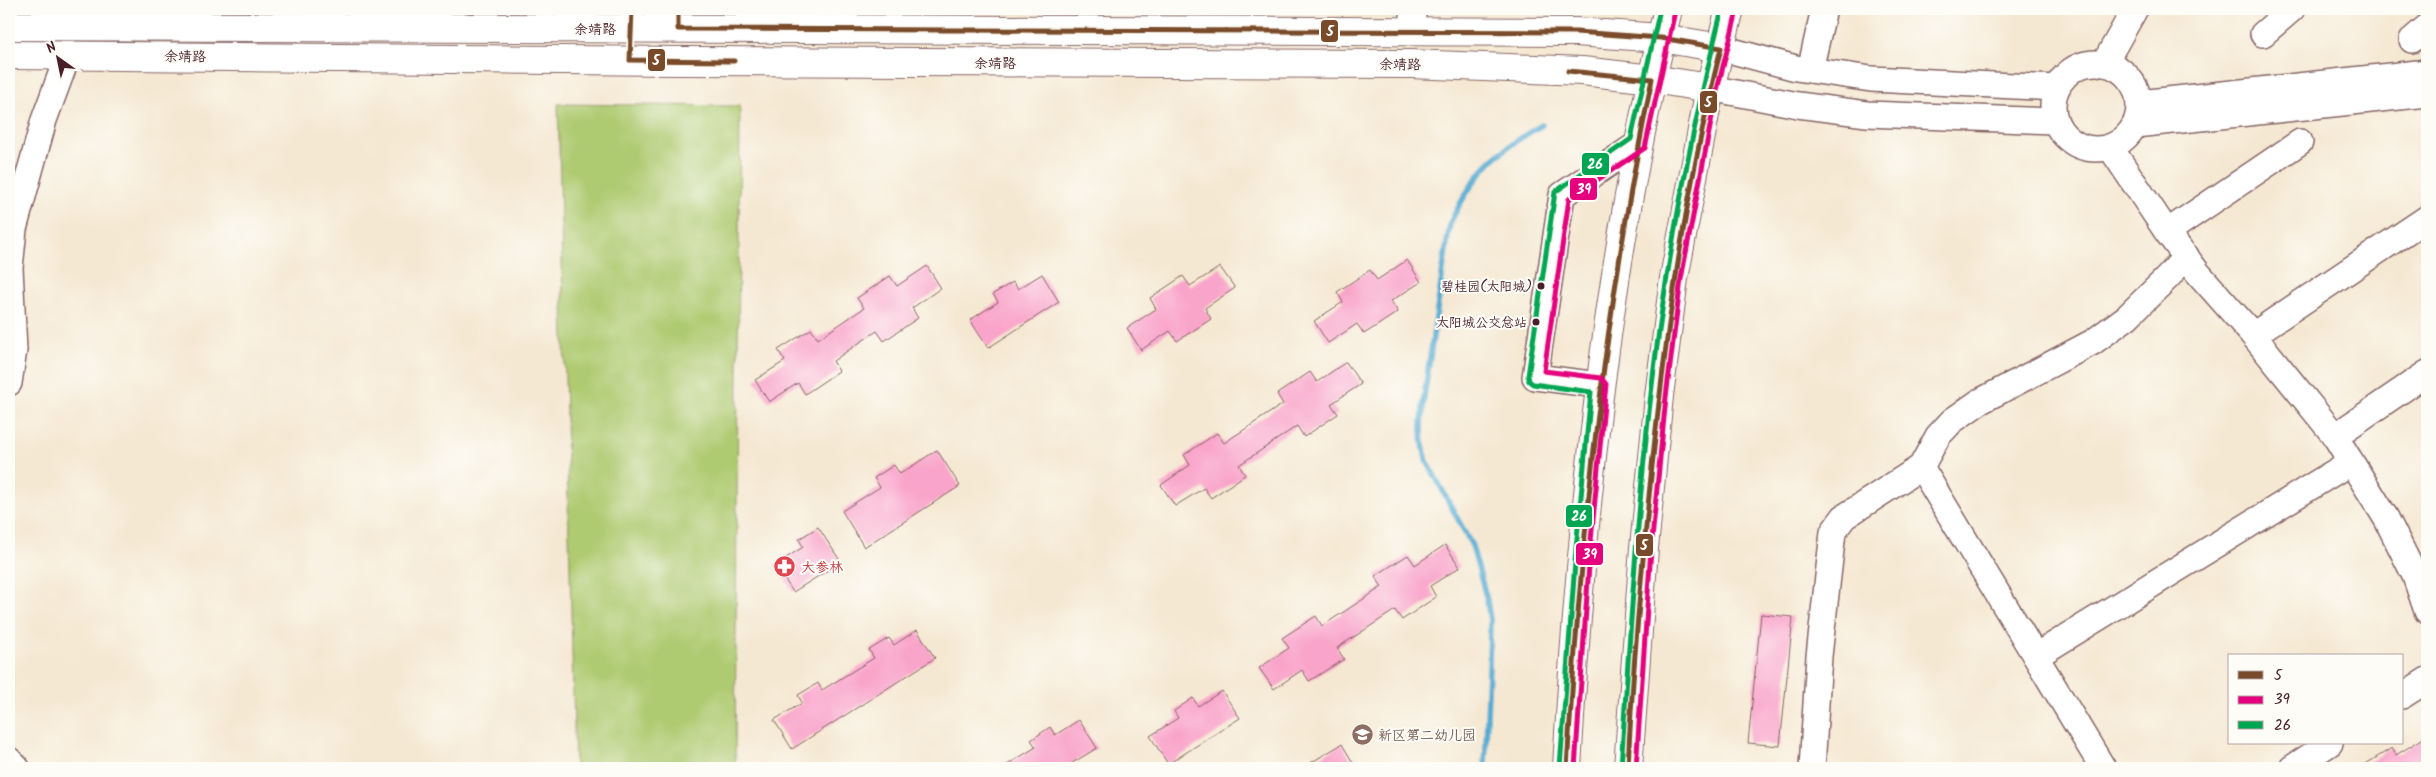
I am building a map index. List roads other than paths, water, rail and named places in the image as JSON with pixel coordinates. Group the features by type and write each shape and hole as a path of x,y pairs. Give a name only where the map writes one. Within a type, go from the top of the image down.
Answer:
{"main road":[{"path":"1567,768 1583,550 1599,385 1615,272 1638,144 1660,38 1668,9"},
{"path":"1628,768 1644,548 1658,396 1674,278 1710,88 1730,9"},
{"name":"余靖路","path":"9,26 199,18 1413,20 1660,38 1721,48"},
{"path":"630,60 632,19"},
{"name":"余靖路","path":"9,55 679,61 1411,64 1582,71 1652,78 1710,88"}],"street":[{"path":"1810,70 1824,9"},
{"path":"2104,64 2136,9"},
{"path":"2263,34 2292,9"},
{"path":"678,19 679,61"},
{"path":"1721,48 1810,70 1871,79 2057,88"},
{"path":"9,383 14,350 10,268 14,229 44,120 68,55"},
{"path":"2104,64 2115,67 2132,82 2137,114 2129,134 2110,147 2088,149 2077,146 2068,139 2055,121 2053,110 2057,88 2063,78 2082,65 2104,64"},
{"path":"2137,114 2427,72"},
{"path":"1710,88 1798,105 1867,114 2055,121"},
{"path":"2137,114 2427,94"},
{"path":"2167,232 2300,142"},
{"path":"1599,385 1535,377 1562,195 1638,144"},
{"path":"2110,147 2167,232 2336,436 2386,518 2415,576 2427,611"},
{"path":"2253,335 2427,218"},
{"path":"1812,768 1819,656 1833,532 1844,517 1921,467 1938,436 1952,422 1979,402 2100,337 2127,317 2168,277 2186,256"},
{"path":"2336,436 2427,373"},
{"path":"2036,656 2351,462"},
{"path":"1921,467 2103,768"},
{"path":"2404,695 2427,680"},
{"path":"2292,768 2328,744"},
{"path":"9,760 17,768"}],"waterway":[{"path":"1485,768 1490,620 1487,600 1472,546 1427,461 1422,437 1423,405 1450,223 1477,177 1487,166 1510,145 1542,125"}],"place":[{"name":"碧桂园(太阳城)","path":"1541,286"},
{"name":"太阳城公交总站","path":"1536,322"},
{"name":"大参林","path":"785,567"},
{"name":"新区第二幼儿园","path":"1362,735"}]}
